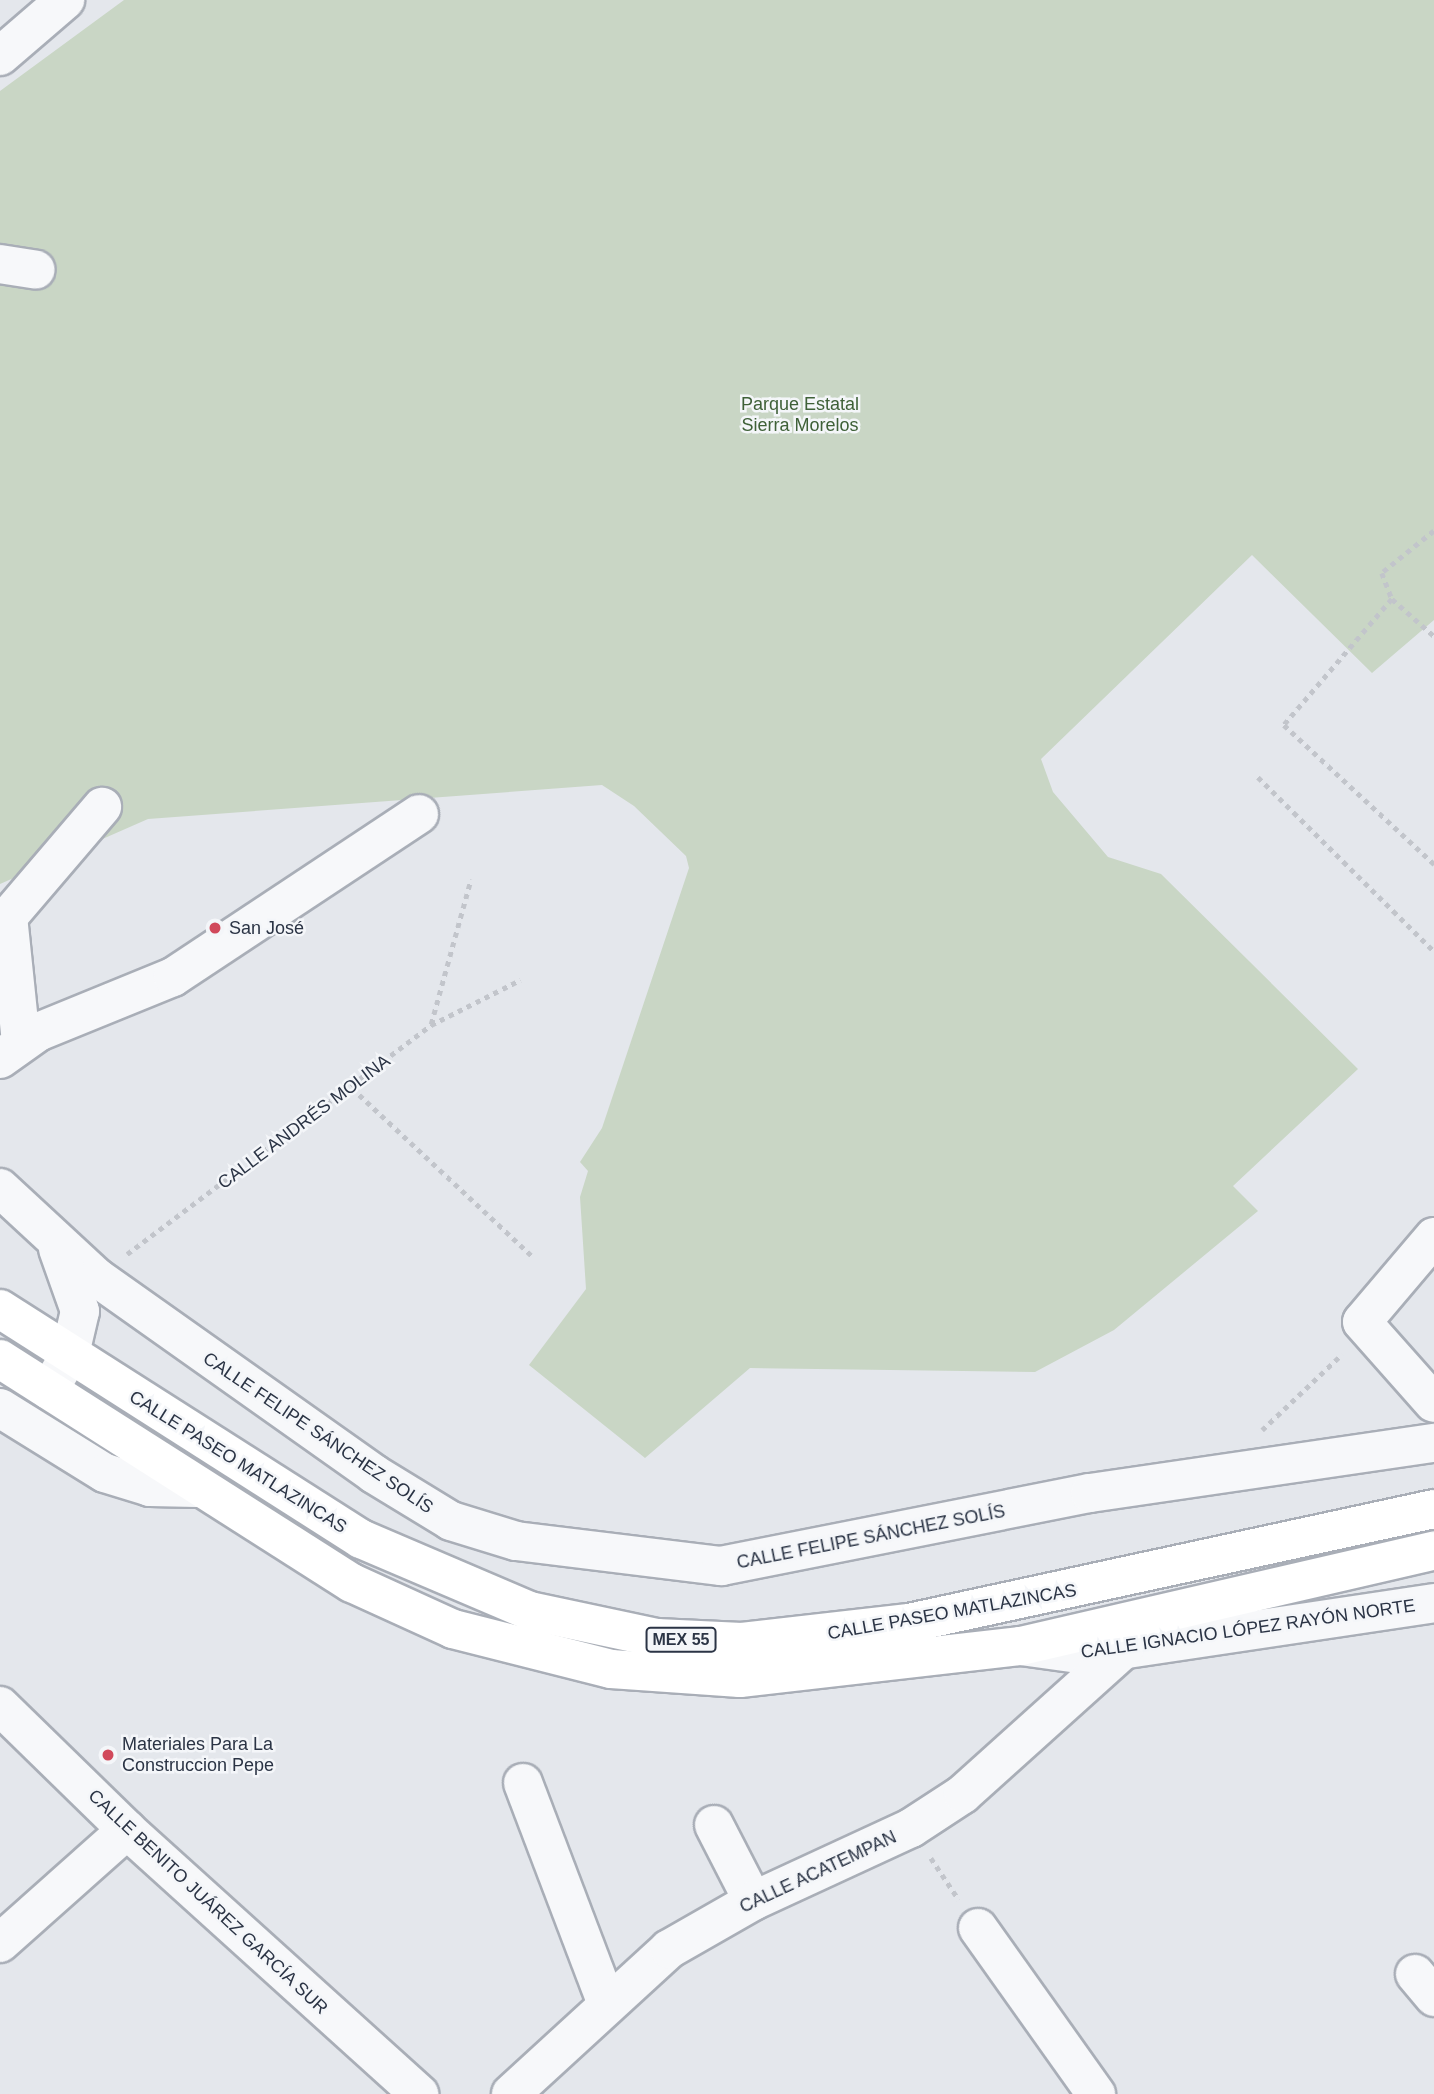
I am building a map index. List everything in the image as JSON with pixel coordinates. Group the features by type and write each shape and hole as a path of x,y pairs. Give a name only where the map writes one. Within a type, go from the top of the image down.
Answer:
{"highway":[{"name":"CALLE PASEO MATLAZINCAS","path":"0,1309 302,1506 428,1572 530,1611 657,1638 742,1642 909,1623 1434,1509"},
{"name":"MEX 55","path":"0,1359 302,1556 398,1606 553,1659 676,1677 740,1678 1021,1646 1434,1550"}],"street":[{"path":"0,56 65,0"},
{"path":"102,807 8,917 11,1050 173,977 419,814"},
{"name":"CALLE FELIPE SÁNCHEZ SOLÍS","path":"0,1188 57,1247 96,1277 451,1521 516,1541 656,1562 749,1562 1090,1493 1434,1443"},
{"path":"1434,1237 1362,1316 1366,1332 1434,1403"},
{"path":"49,1390 69,1354 79,1311 57,1247"},
{"path":"0,1408 116,1477 150,1487 197,1488"},
{"name":"CALLE IGNACIO LÓPEZ RAYÓN NORTE","path":"1021,1646 1067,1656 1434,1603"},
{"name":"CALLE ACATEMPAN","path":"512,2094 606,2001 670,1949 753,1901 911,1828 1014,1754 1124,1649"},
{"name":"CALLE BENITO JUÁREZ GARCÍA SUR","path":"0,1706 127,1830 419,2094"},
{"path":"523,1783 606,2001"},
{"path":"713,1825 753,1901"},
{"path":"0,1943 127,1830"},
{"path":"978,1928 1096,2094"}],"path":[{"path":"1434,531 1381,573 1392,599 1434,636"},
{"path":"1392,599 1285,723 1434,864"},
{"path":"1258,777 1434,951"},
{"path":"431,1025 471,880"},
{"name":"CALLE ANDRÉS MOLINA","path":"96,1277 352,1088 431,1025 520,980"},
{"path":"352,1088 531,1256"},
{"path":"1259,1434 1366,1332"},
{"path":"911,1828 978,1928"}],"green space":[{"name":"Parque Estatal Sierra Morelos","path":"124,0 1434,0 1434,620 1372,673 1252,555 1041,759 1053,792 1108,857 1161,874 1358,1069 1233,1186 1258,1211 1114,1330 1035,1372 750,1368 645,1458 529,1365 586,1289 580,1197 588,1171 580,1162 602,1128 689,868 686,856 634,806 602,785 148,819 0,884 0,91"}],"place":[{"name":"San José","path":"215,928"},
{"name":"Materiales Para La Construccion Pepe","path":"108,1755"}]}
